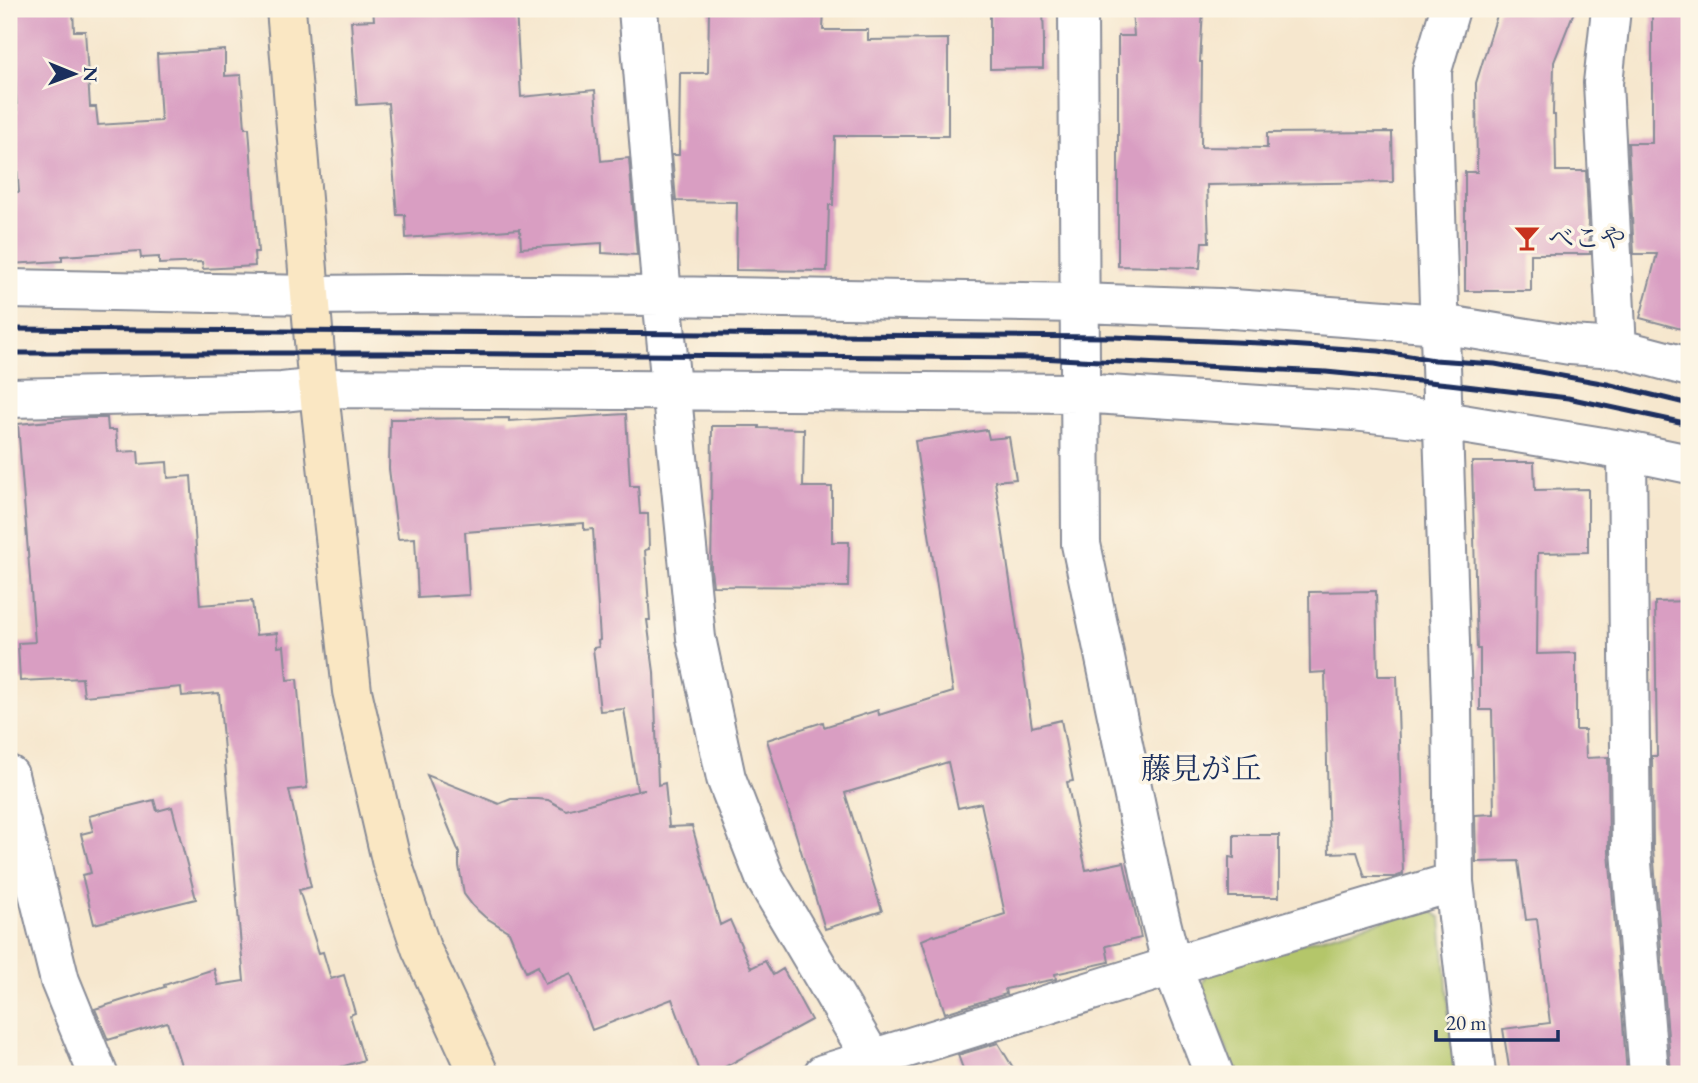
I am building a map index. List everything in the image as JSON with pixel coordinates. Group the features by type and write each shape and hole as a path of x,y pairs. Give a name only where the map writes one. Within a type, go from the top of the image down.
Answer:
{"street":[{"path":"286,9 319,388 352,691 391,860 421,948 479,1074"},
{"path":"638,9 662,296 696,638 726,778 765,878 877,1067"},
{"path":"1079,9 1081,544 1172,966 1214,1074"},
{"path":"1450,9 1432,70 1452,703 1454,881 1476,1074"},
{"path":"1611,9 1603,83 1617,348"},
{"path":"9,289 311,295 662,296 1219,308 1441,324 1570,345 1617,348 1689,367"},
{"path":"9,398 282,392 319,388 1079,393 1353,411 1444,421 1689,464"},
{"path":"1627,451 1631,850 1650,1074"},
{"path":"9,775 61,981 98,1074"},
{"path":"823,1074 877,1067 1172,966 1454,881"}],"green space":[{"path":"1428,908 1441,918 1455,1074 1236,1074 1202,985 1210,968"}],"building":[{"path":"9,9 73,9 74,31 85,31 90,107 96,107 98,125 161,121 157,54 225,50 225,76 241,75 245,128 249,128 258,252 254,252 255,266 203,269 202,262 159,264 159,257 141,258 140,251 62,256 62,261 9,264 9,192 19,192 13,113 17,112 13,44 9,44"},
{"path":"373,9 516,9 521,97 595,90 601,161 629,158 637,255 602,253 602,243 521,248 520,229 406,238 405,215 397,215 388,103 357,105 351,21 374,20"},
{"path":"709,9 824,9 823,30 868,30 868,40 948,39 948,136 835,136 827,271 736,270 737,202 676,201 672,155 679,155 680,73 708,73"},
{"path":"990,9 1043,9 1043,68 990,69"},
{"path":"1132,9 1203,9 1200,62 1201,147 1267,148 1267,133 1392,132 1393,182 1207,185 1209,242 1202,242 1200,268 1118,266 1118,36 1134,36"},
{"path":"1499,9 1575,9 1554,62 1556,171 1586,171 1590,254 1531,254 1531,291 1465,291 1465,172 1477,172 1476,83"},
{"path":"1652,9 1689,9 1689,331 1640,318 1657,254 1634,254 1628,143 1652,143"},
{"path":"626,414 630,486 638,486 640,514 648,514 649,549 645,550 650,620 647,620 654,672 658,785 665,783 669,827 692,826 720,925 730,920 751,968 765,961 773,975 783,969 811,1020 712,1074 700,1074 672,999 592,1030 571,973 545,984 538,966 526,972 509,932 485,917 464,894 459,852 427,775 499,804 511,799 538,799 548,800 566,810 645,789 637,790 624,709 600,711 593,648 599,647 600,640 593,529 584,530 584,523 465,532 469,595 418,598 415,538 398,539 389,469 390,419 509,418 509,421"},
{"path":"107,418 108,430 116,430 118,452 138,451 139,464 167,462 168,478 191,476 200,605 252,601 256,635 277,633 278,647 284,646 287,680 297,679 307,788 289,790 311,887 299,890 319,953 323,952 331,979 344,975 355,1013 350,1015 364,1060 318,1074 184,1074 167,1022 108,1040 95,1009 214,969 218,985 244,981 219,693 182,696 181,687 84,696 82,678 20,681 18,643 35,642 18,424"},
{"path":"712,426 804,429 803,487 832,487 832,542 849,542 848,587 713,586"},
{"path":"987,430 989,439 1009,437 1016,479 995,481 1032,727 1061,720 1073,781 1067,782 1086,870 1124,862 1141,938 1106,946 1109,962 1055,974 1056,979 1005,989 1006,994 945,1013 922,940 1005,914 981,803 958,808 948,762 845,793 882,911 825,929 767,740 823,722 824,727 878,710 879,715 953,692 915,441"},
{"path":"1472,462 1534,462 1535,490 1588,489 1588,552 1538,553 1537,654 1576,653 1576,730 1585,730 1586,758 1608,757 1609,852 1627,1074 1510,1074 1503,1029 1550,1023 1537,919 1526,920 1518,861 1476,862 1475,815 1494,814 1492,710 1480,710"},
{"path":"1376,591 1378,676 1397,676 1403,874 1395,877 1365,877 1357,852 1329,853 1325,672 1310,673 1309,592"},
{"path":"1689,601 1689,1074 1671,1074 1653,849 1652,756 1657,756 1655,602"},
{"path":"154,800 157,811 172,807 196,899 94,924 82,875 91,873 81,834 93,831 89,816"},
{"path":"1234,835 1279,835 1279,897 1229,897 1229,857 1234,858"},
{"path":"998,1043 1017,1074 965,1074 958,1055"}],"railway":[{"path":"9,329 1113,337 1260,343 1379,351 1434,360 1495,364 1607,384 1689,404"},
{"path":"9,353 1038,358 1326,372 1449,384 1568,398 1689,424"}],"place":[{"name":"べこや","path":"1527,238"}],"district":[{"name":"藤見が丘","path":"1201,768"}]}
